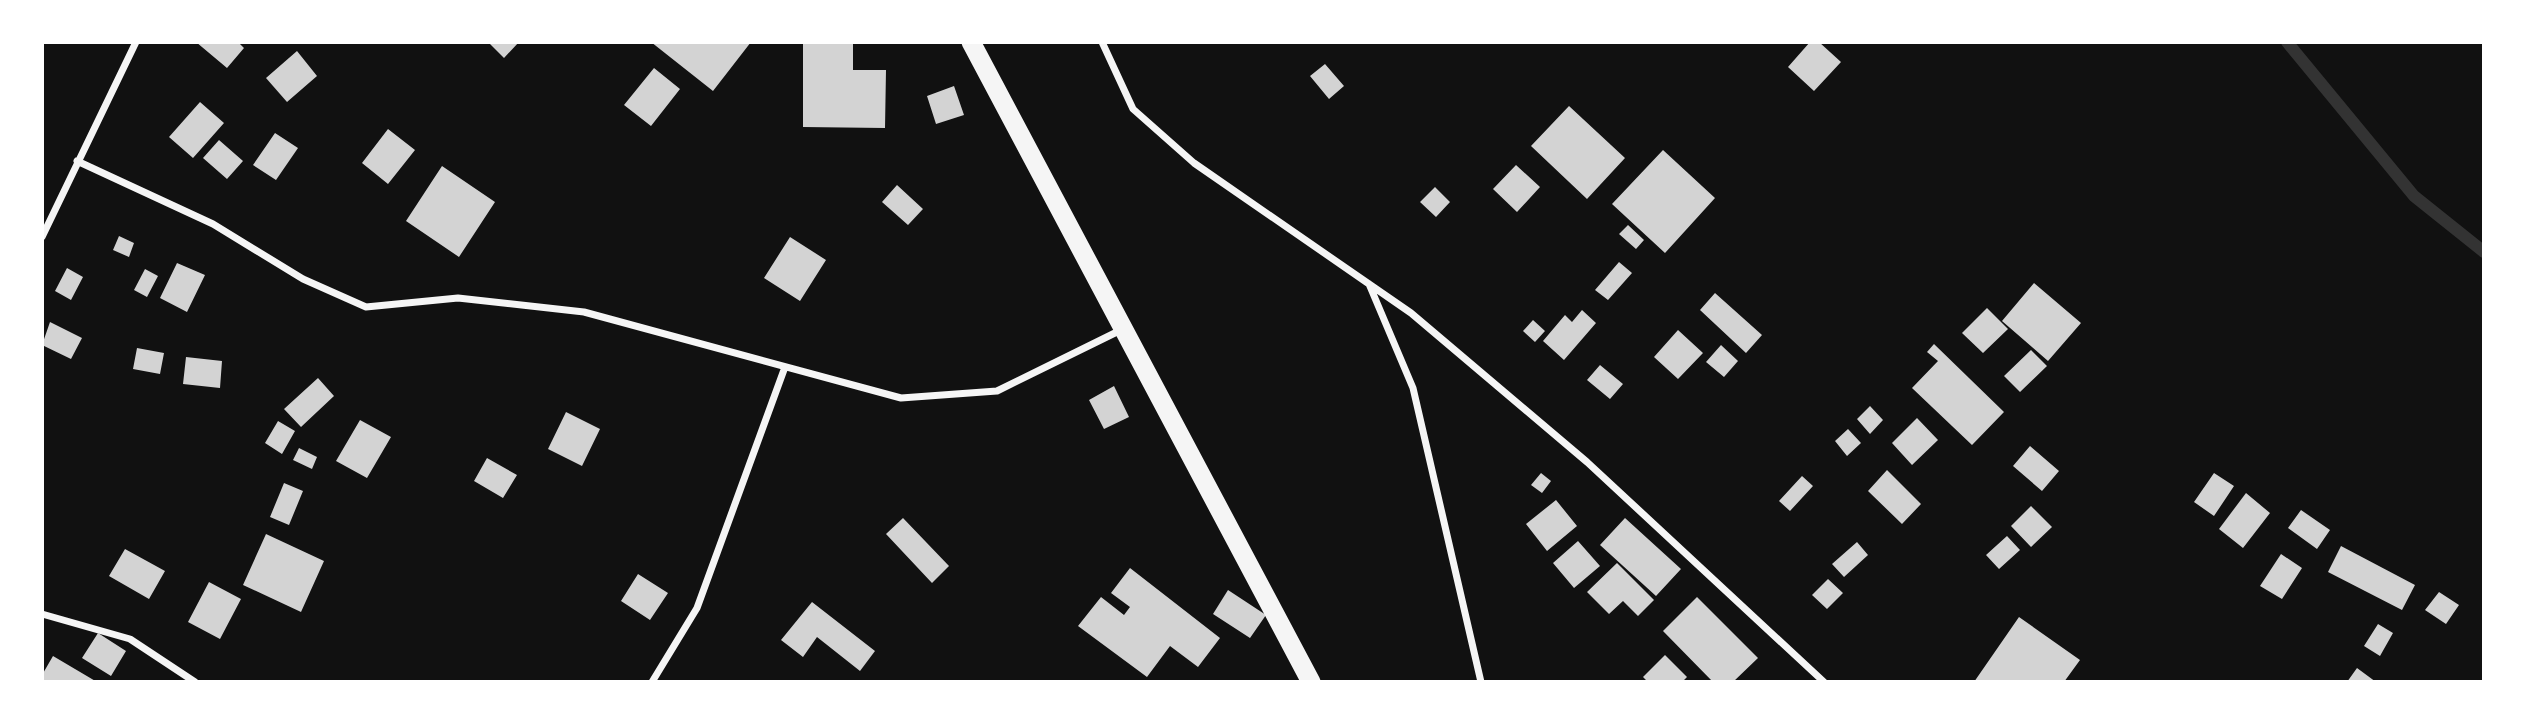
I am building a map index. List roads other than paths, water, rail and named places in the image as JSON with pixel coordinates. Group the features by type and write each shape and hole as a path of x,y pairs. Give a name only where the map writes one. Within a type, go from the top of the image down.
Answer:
{"highway":[{"path":"971,42 1311,682"}],"street":[{"path":"42,237 136,42"},
{"path":"1102,42 1133,109 1194,163 1411,313 1587,462 1824,682"},
{"path":"77,162 213,224 303,279 366,307 458,298 584,312 901,398 997,391 1122,330"},
{"path":"1369,284 1412,388 1481,682"},
{"path":"652,682 697,608 785,367"},
{"path":"42,614 130,639 195,682"}],"waterway":[{"path":"2287,42 2414,196 2484,252"}]}
